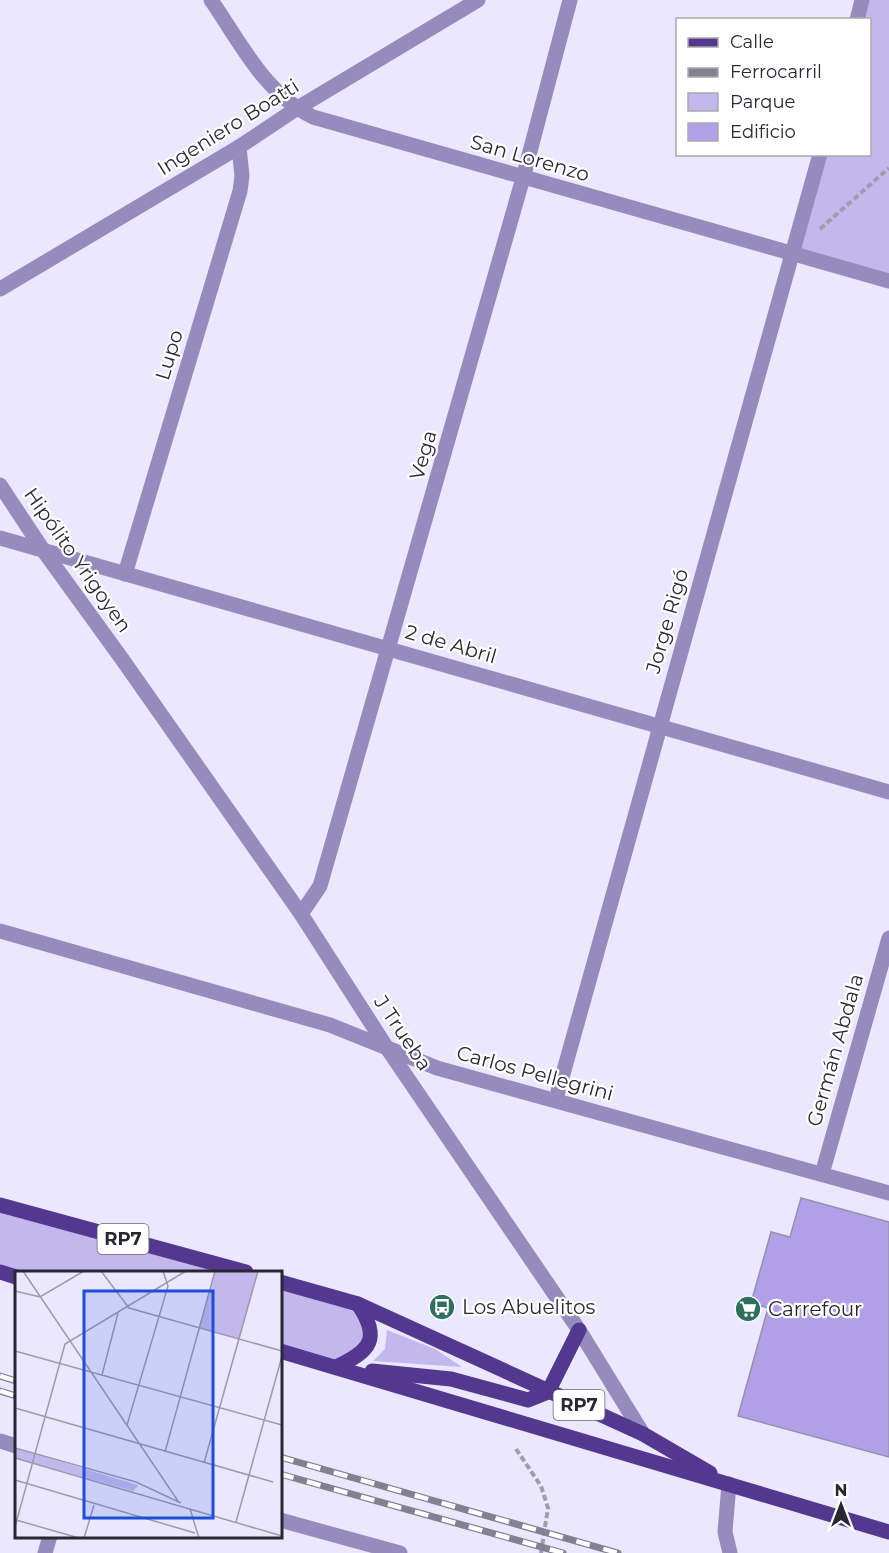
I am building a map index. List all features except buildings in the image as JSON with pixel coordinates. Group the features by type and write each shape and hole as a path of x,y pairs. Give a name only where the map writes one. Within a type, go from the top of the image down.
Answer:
{"main road":[{"name":"RP7","path":"0,1205 242,1271"},
{"path":"0,1272 15,1276"},
{"name":"RP7","path":"282,1283 358,1304 643,1434 729,1484"},
{"path":"336,1367 357,1357 369,1342 371,1328 367,1316 358,1304"},
{"path":"336,1367 451,1379 528,1400 548,1392 579,1330"},
{"name":"RP7","path":"282,1352 889,1532"}],"street":[{"name":"San Lorenzo","path":"211,0 272,88 296,109 313,117 338,126 889,281"},
{"name":"Ingeniero Boatti","path":"0,289 239,147 296,109 478,0"},
{"name":"Vega","path":"301,914 320,886 523,178 570,0"},
{"path":"858,18 862,0"},
{"name":"Lupo","path":"125,574 240,191 242,176 239,147"},
{"name":"Jorge Rigó","path":"556,1100 819,156"},
{"name":"Hipólito Yrigoyen","path":"0,485 43,550 122,659"},
{"name":"2 de Abril","path":"0,538 889,792"},
{"name":"J Trueba","path":"122,659 301,914 387,1048 579,1330 643,1434"},
{"name":"Carlos Pellegrini","path":"0,931 330,1025 437,1068 889,1193"},
{"name":"Germán Abdala","path":"822,1174 889,938"},
{"path":"0,1441 15,1446"},
{"path":"729,1484 725,1532 730,1553"},
{"path":"282,1521 400,1553"},
{"path":"45,1553 49,1538"}],"path":[{"path":"819,230 889,168"},
{"path":"516,1449 541,1486 548,1508 542,1553"}],"green space":[{"path":"862,0 889,0 889,281 793,254 820,156 871,156 871,18 857,18"},
{"path":"0,1205 242,1271 15,1271 0,1272"},
{"path":"282,1283 358,1304 369,1343 336,1367 282,1351"},
{"path":"387,1330 435,1349 462,1367 373,1361 385,1349"}],"railway":[{"path":"0,1376 15,1381"},
{"path":"0,1391 15,1396"},
{"path":"282,1458 618,1553"},
{"path":"282,1475 563,1553"}],"place":[{"name":"Los Abuelitos","path":"442,1307"},
{"name":"Carrefour","path":"748,1309"}]}
